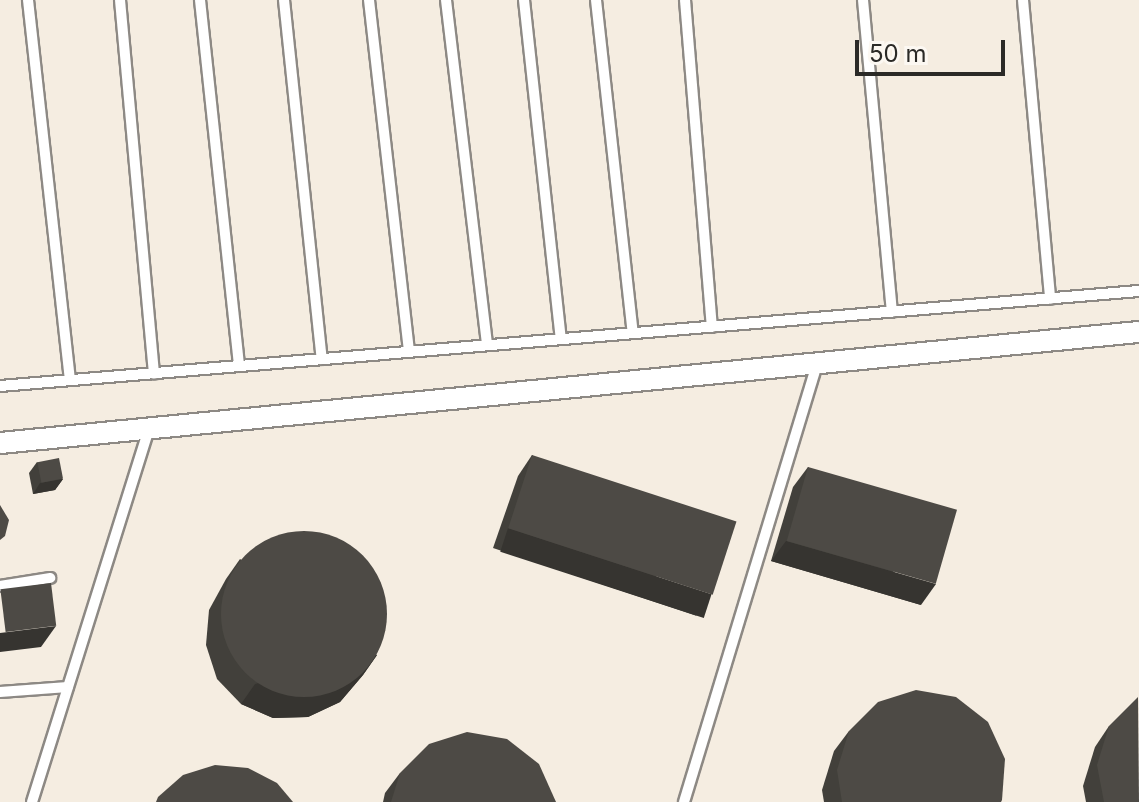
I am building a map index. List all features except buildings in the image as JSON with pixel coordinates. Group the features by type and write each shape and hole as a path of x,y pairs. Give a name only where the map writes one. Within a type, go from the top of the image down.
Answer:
{"street":[{"path":"0,443 1139,332"}],"lane":[{"path":"28,0 70,380"},
{"path":"120,0 154,373"},
{"path":"200,0 239,366"},
{"path":"284,0 322,359"},
{"path":"369,0 409,352"},
{"path":"446,0 487,345"},
{"path":"524,0 561,339"},
{"path":"596,0 633,333"},
{"path":"685,0 712,327"},
{"path":"863,0 892,312"},
{"path":"1023,0 1050,299"},
{"path":"0,386 1139,291"},
{"path":"684,802 817,364"},
{"path":"32,802 149,429"},
{"path":"0,586 50,578"},
{"path":"0,692 68,687"}],"shaded area":[{"path":"0,0 1139,0 1139,802 0,802"}]}
